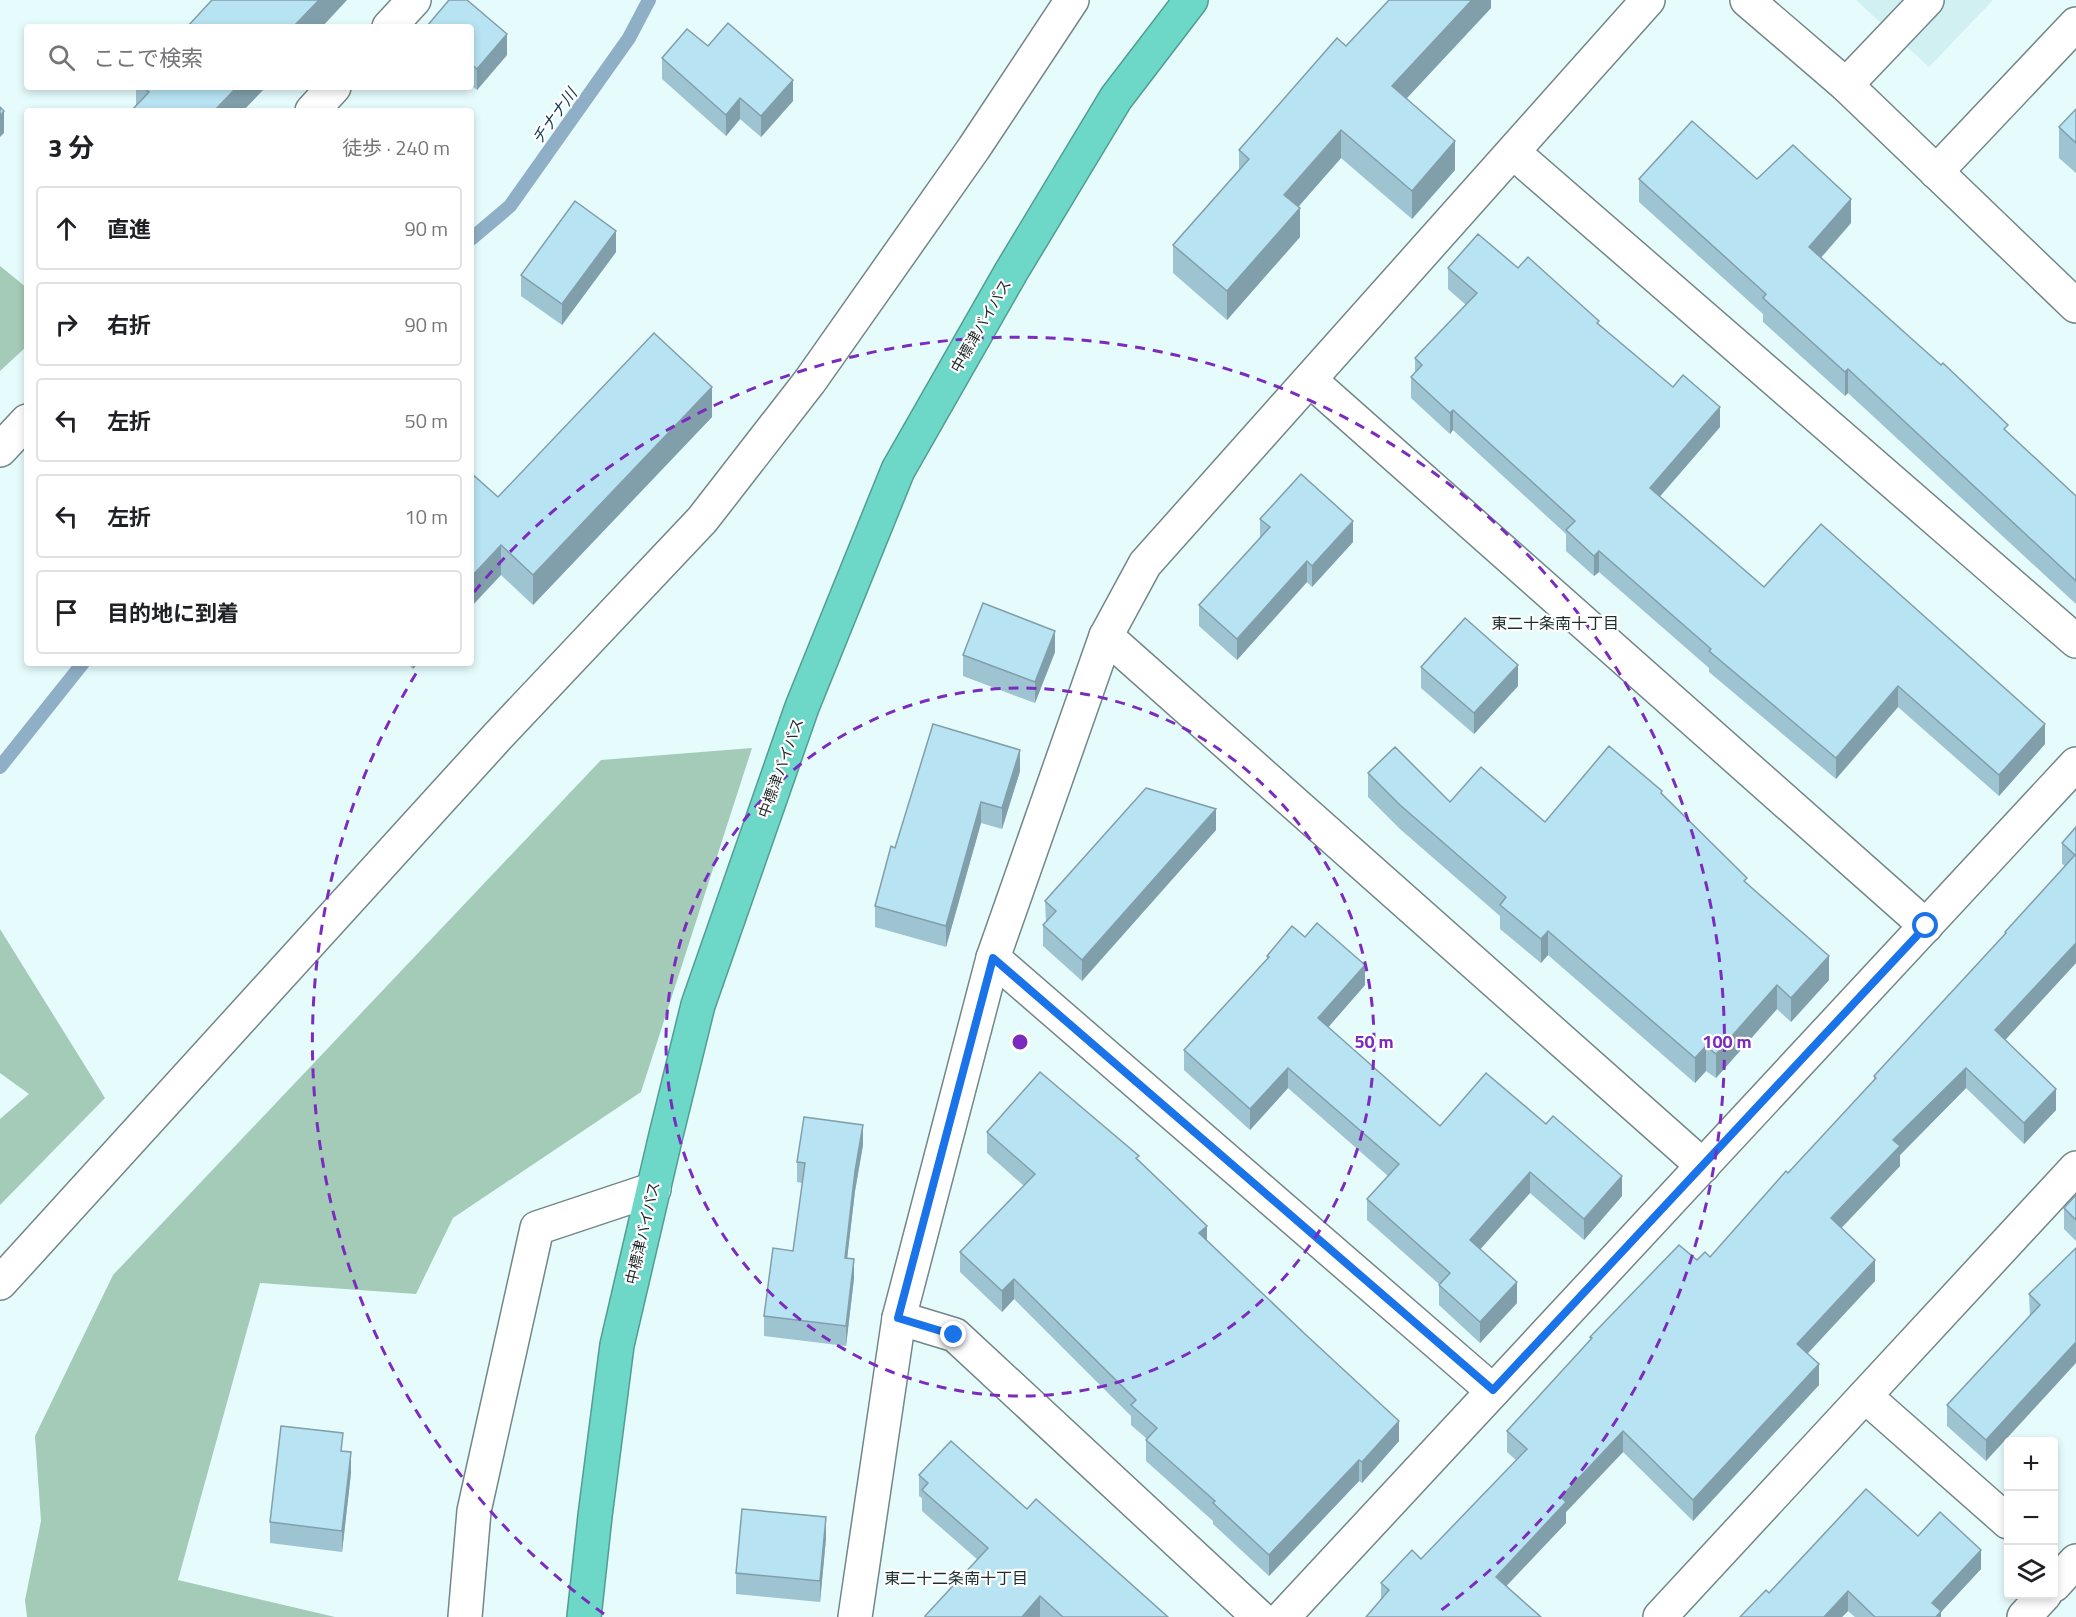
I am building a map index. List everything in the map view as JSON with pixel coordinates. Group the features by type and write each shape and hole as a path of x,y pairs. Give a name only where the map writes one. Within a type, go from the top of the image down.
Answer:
{"highway":[{"name":"中標津バイパス","path":"584,1617 617,1345 654,1189 702,994 802,707 898,470 1011,272 1116,98 1191,0"}],"street":[{"path":"392,24 414,0"},
{"path":"0,1283 497,737 702,520 810,381 974,148 1072,0"},
{"path":"855,1617 898,1318 993,958 1106,636 1145,564 1648,0"},
{"path":"1747,0 1846,85 2075,303"},
{"path":"1846,85 1927,0"},
{"path":"1936,172 2076,24"},
{"path":"315,108 331,90"},
{"path":"1513,152 2076,641"},
{"path":"1310,380 1926,926"},
{"path":"0,450 24,424"},
{"path":"1106,636 1703,1166"},
{"path":"1283,1617 2076,764"},
{"path":"993,958 1493,1390"},
{"path":"1660,1617 2076,1168"},
{"path":"465,1617 474,1511 537,1228 654,1189"},
{"path":"898,1318 954,1335 1258,1617"},
{"path":"1865,1396 2004,1518"},
{"path":"2024,1617 2059,1575"}],"shaded area":[{"path":"1856,0 1993,0 1929,67"}],"green space":[{"path":"0,266 24,286 24,349 0,371"},
{"path":"752,748 641,1092 453,1218 416,1294 260,1283 178,1580 335,1617 27,1617 25,1600 41,1521 35,1436 113,1275 601,760"},
{"path":"0,929 105,1098 0,1205 0,1119 29,1094 0,1073"}],"building":[{"path":"212,0 319,0 296,24 190,24"},
{"path":"449,0 467,0 507,34 477,69 474,66 474,24 429,24"},
{"path":"1389,0 1472,0 1392,86 1455,141 1412,191 1341,130 1284,195 1300,208 1227,291 1173,245 1249,159 1239,150 1337,38 1346,46"},
{"path":"728,23 793,80 761,116 740,98 726,115 662,58 687,29 708,46"},
{"path":"147,90 234,90 217,108 134,108 149,92"},
{"path":"2076,109 2076,143 2059,127"},
{"path":"1692,121 1757,179 1793,145 1851,199 1809,247 1941,365 1943,363 2008,425 2004,429 2076,496 2076,581 1848,369 1845,372 1763,298 1766,294 1639,179"},
{"path":"575,201 616,231 562,304 521,275"},
{"path":"1478,234 1518,268 1528,257 1599,321 1597,323 1673,387 1683,375 1720,407 1650,488 1764,587 1821,524 2045,724 1999,775 1898,686 1836,758 1709,651 1711,649 1599,551 1594,556 1566,530 1575,521 1453,410 1450,413 1411,377 1422,365 1415,358 1477,293 1448,268"},
{"path":"654,333 712,387 533,575 501,545 474,574 474,476 498,497"},
{"path":"1301,474 1353,521 1312,566 1307,561 1237,639 1199,605 1270,527 1260,519"},
{"path":"983,603 1055,631 1035,682 963,655"},
{"path":"1465,618 1518,665 1474,713 1421,667"},
{"path":"933,724 1020,750 1002,808 981,802 946,926 875,906 891,846 895,848"},
{"path":"1609,746 1662,791 1661,793 1747,878 1744,881 1829,956 1791,998 1777,985 1716,1054 1706,1046 1695,1058 1548,931 1541,939 1500,905 1506,897 1400,805 1368,773 1395,747 1450,802 1481,767 1545,822"},
{"path":"1146,788 1216,809 1082,960 1043,925 1056,911 1045,901"},
{"path":"2076,827 2076,943 1995,1030 2056,1089 2024,1123 1966,1068 1893,1140 1900,1146 1831,1218 1875,1260 1797,1344 1819,1364 1693,1500 1623,1431 1561,1497 1566,1502 1496,1577 1541,1617 1366,1617 1389,1590 1381,1583 1412,1550 1421,1559 1527,1449 1507,1431 1592,1338 1590,1337 1679,1245 1697,1260 1705,1252 1710,1257 1786,1171 1788,1173 1876,1078 1874,1076 2075,855 2062,843"},
{"path":"1317,923 1365,965 1318,1018 1440,1126 1486,1073 1546,1124 1553,1116 1622,1176 1584,1219 1530,1172 1470,1240 1517,1282 1480,1322 1439,1285 1450,1273 1367,1199 1399,1164 1288,1068 1250,1109 1184,1050 1269,957 1267,956 1292,926 1305,937"},
{"path":"1040,1072 1139,1156 1136,1158 1207,1226 1199,1233 1399,1421 1362,1462 1359,1460 1269,1555 1213,1503 1215,1501 1146,1440 1157,1428 1131,1405 1136,1400 1014,1279 1002,1291 960,1252 1035,1174 987,1132"},
{"path":"804,1117 863,1125 845,1258 854,1259 846,1326 764,1316 773,1248 793,1251 805,1163 797,1162"},
{"path":"2076,1195 2076,1220 2064,1208"},
{"path":"2076,1248 2076,1342 1986,1440 1947,1405 2040,1305 2029,1294"},
{"path":"281,1426 343,1433 341,1451 351,1452 342,1531 270,1522"},
{"path":"951,1441 1027,1509 1036,1499 1168,1617 1063,1617 1040,1596 1022,1617 925,1617 988,1548 922,1490 928,1483 919,1475"},
{"path":"1866,1489 1918,1536 1940,1512 1981,1550 1932,1603 1941,1611 1936,1617 1875,1617 1848,1591 1824,1617 1740,1617 1766,1590 1769,1593"},
{"path":"742,1509 826,1517 820,1581 736,1573"}],"waterway":[{"name":"チナナ川","path":"474,236 510,206 629,38 649,0"},
{"name":"チナナ川","path":"0,767 81,666"}],"district":[{"name":"東二十条南十丁目","path":"1555,623"},
{"name":"東二十二条南十丁目","path":"956,1578"}],"route":[{"path":"954,1335 898,1318 993,958 1493,1390 1926,926"}]}
